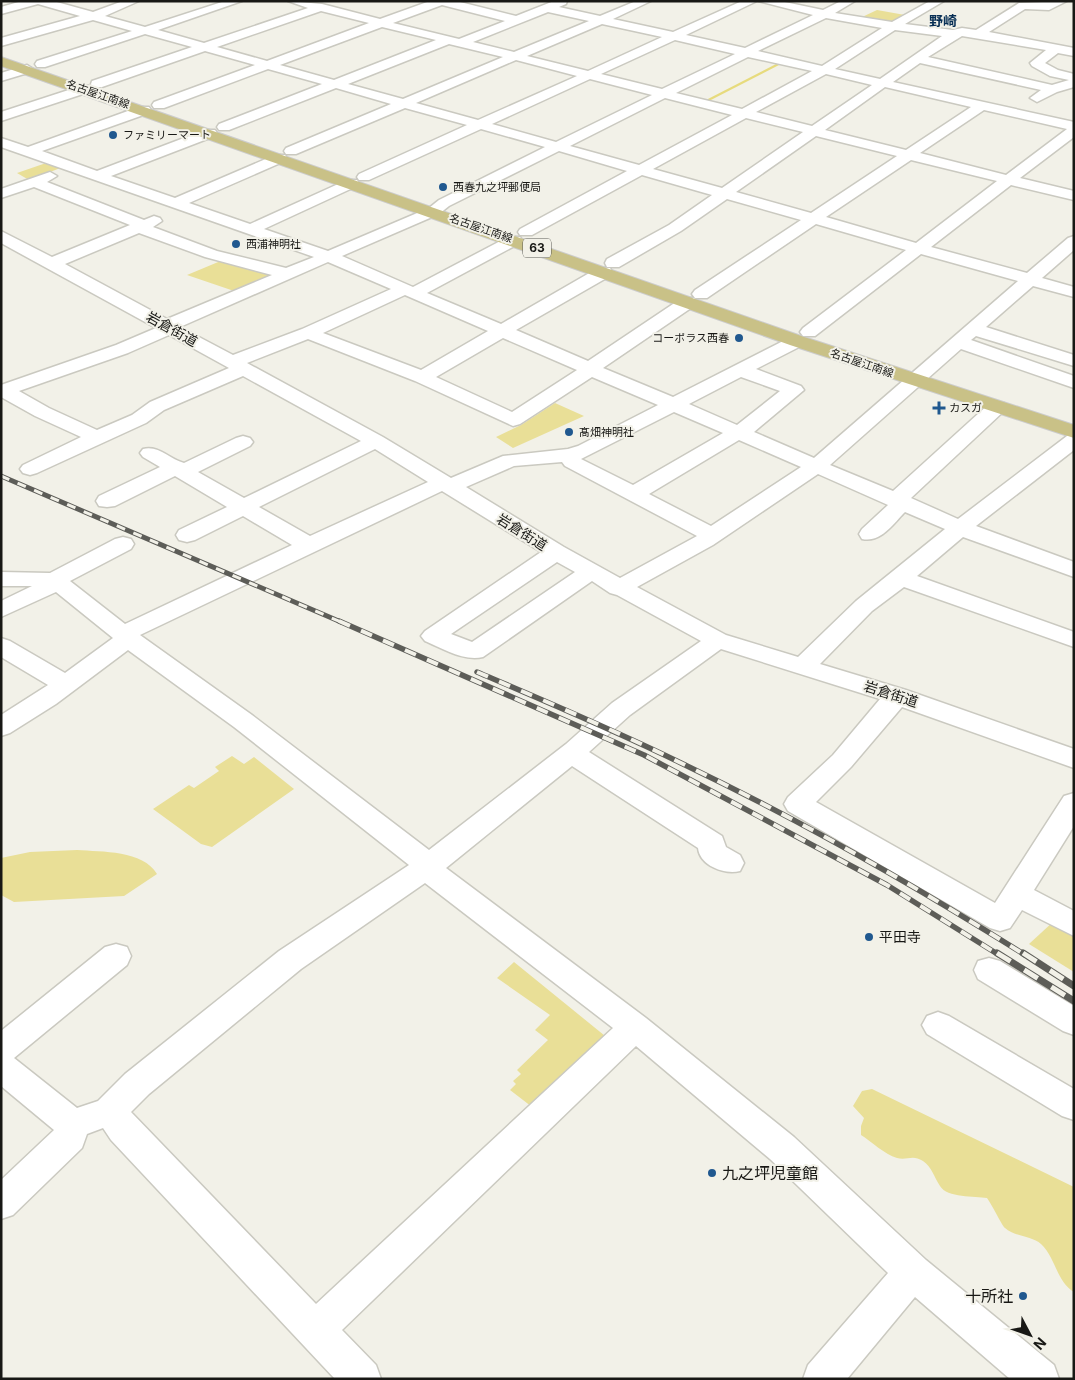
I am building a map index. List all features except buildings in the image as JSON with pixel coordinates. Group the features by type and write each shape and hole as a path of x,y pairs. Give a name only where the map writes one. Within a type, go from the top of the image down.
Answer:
{"main road":[{"name":"名古屋江南線","path":"1,52 34,67 90,87 439,207 803,336 920,375 1074,418"},
{"name":"名古屋江南線","path":"1,61 34,67"},
{"name":"名古屋江南線","path":"920,375 997,407 1074,432"}],"street":[{"path":"1,11 35,1"},
{"path":"40,1 1074,292"},
{"path":"1,42 93,16 134,1"},
{"path":"1,77 237,1"},
{"path":"293,1 1074,196"},
{"path":"1,117 339,1"},
{"path":"29,152 441,1 517,20"},
{"path":"97,176 335,84 517,20 565,1"},
{"path":"52,264 140,226 286,154 646,1"},
{"path":"251,229 752,1"},
{"path":"763,1 893,26 953,34 962,32 978,34 1074,52"},
{"path":"2,390 122,349 289,274 330,258 439,207 850,1"},
{"path":"30,469 139,418 157,406 238,366 308,333 410,291 520,236 824,70 893,26 939,1"},
{"path":"978,34 1023,5 1049,7 1062,1"},
{"path":"548,8 1012,112 1074,128"},
{"path":"422,377 675,228 953,34"},
{"path":"999,50 1014,40"},
{"path":"1057,48 1036,63 1054,73 1074,78"},
{"path":"918,59 1052,89"},
{"path":"1012,112 1052,89 1074,83"},
{"path":"308,333 422,377 513,420 582,376 589,368 981,106"},
{"path":"1,726 66,684 126,636 309,545 446,485 510,460 570,455 585,450 803,336 1074,128"},
{"path":"1,142 330,258 672,405 900,500 960,528 1074,570"},
{"path":"1,194 73,167"},
{"path":"34,182 211,254 289,274"},
{"name":"岩倉街道","path":"1,236 376,441 590,572 718,640 897,696 1074,759"},
{"path":"618,588 704,540 710,534 756,507 816,466 1074,241"},
{"path":"973,329 1074,362"},
{"path":"958,342 1074,382"},
{"path":"633,494 748,427 794,390 740,370"},
{"path":"2,390 42,412 97,437"},
{"path":"870,534 900,500 997,407"},
{"path":"803,666 864,606 901,578 960,528 1074,440"},
{"path":"187,535 376,441"},
{"path":"107,501 243,442"},
{"path":"150,453 309,545"},
{"path":"570,455 572,462 710,534"},
{"path":"1,610 122,544"},
{"path":"556,552 433,636 474,652 590,572"},
{"path":"901,578 1074,640"},
{"path":"1,579 55,582 243,721 635,1027 782,1148 913,1272 1040,1379"},
{"path":"72,1125 110,1112 138,1084 290,960 427,866 571,753 621,709 718,640"},
{"path":"1,646 66,684"},
{"path":"897,696 842,761 798,804 1000,920 1074,803"},
{"path":"571,753 712,844 713,852 730,863"},
{"path":"1017,894 1074,925"},
{"path":"1,1050 116,956"},
{"path":"989,970 1074,1022"},
{"path":"938,1024 1074,1106"},
{"path":"315,1330 635,1027"},
{"path":"1,1066 72,1125"},
{"path":"110,1112 123,1129 362,1379"},
{"path":"1,1202 70,1137 72,1125"},
{"path":"822,1379 913,1272"}],"shaded area":[{"path":"877,10 905,15 892,22 860,18"},
{"path":"49,162 63,167 29,180 17,173"},
{"path":"223,260 250,270 253,268 277,274 237,292 187,275"},
{"path":"555,403 584,416 513,448 496,437 521,425"},
{"path":"232,756 244,764 254,757 294,789 212,847 201,844 153,809 189,785 194,788 219,771 215,767"},
{"path":"77,850 110,852 132,856 151,866 157,874 124,896 14,902 1,895 1,858 30,852"},
{"path":"1054,921 1074,932 1074,972 1029,944"},
{"path":"514,962 610,1040 536,1110 510,1090 516,1084 513,1081 521,1074 517,1070 548,1040 535,1030 550,1015 497,978"},
{"path":"872,1089 1074,1187 1074,1292 1063,1282 1050,1256 1041,1244 1005,1228 987,1198 949,1193 940,1186 931,1169 923,1161 916,1158 901,1159 892,1156 861,1135 861,1126 864,1118 853,1106 862,1091"}],"waterway":[{"path":"706,101 779,64"}],"railway":[{"path":"1,476 341,622"},
{"path":"339,621 644,755 887,885 999,955"},
{"path":"477,672 630,739 769,807 941,903 1025,955"},
{"path":"997,953 1074,1001"},
{"path":"1023,953 1074,986"}],"place":[{"name":"ファミリーマート","path":"113,135"},
{"name":"西春九之坪郵便局","path":"443,187"},
{"name":"西浦神明社","path":"236,244"},
{"name":"コーポラス西春","path":"739,338"},
{"name":"カスガ","path":"939,408"},
{"name":"髙畑神明社","path":"569,432"},
{"name":"平田寺","path":"869,937"},
{"name":"九之坪児童館","path":"712,1173"},
{"name":"十所社","path":"1023,1296"}],"district":[{"name":"野崎","path":"943,21"}]}
